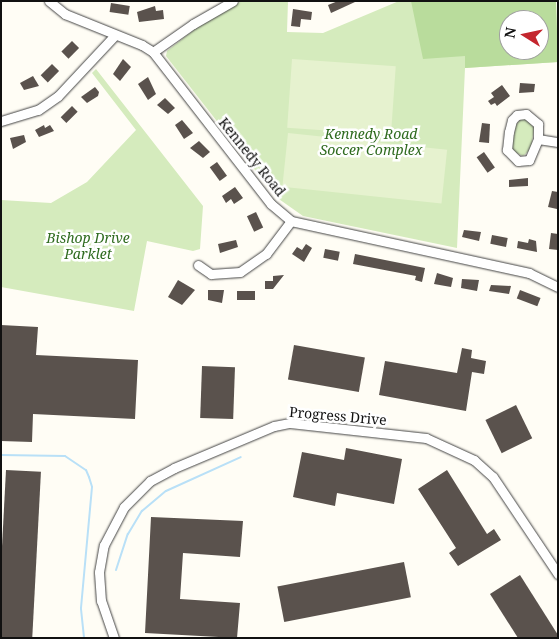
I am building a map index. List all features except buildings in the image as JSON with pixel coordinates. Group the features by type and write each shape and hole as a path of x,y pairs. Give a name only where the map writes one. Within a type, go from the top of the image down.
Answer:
{"street":[{"name":"Kennedy Road","path":"49,1 64,14 153,52 271,204 291,221 529,273 558,287"},
{"path":"153,52 193,24 233,1"},
{"path":"1,121 38,110 58,96 115,35"},
{"path":"526,114 536,119 538,139 529,160 518,162 509,155 509,132 517,115 526,114"},
{"path":"538,139 558,142"},
{"path":"198,265 211,274 240,272 266,254 291,221"},
{"name":"Progress Drive","path":"114,638 101,602 99,572 104,544 124,507 150,482 174,468 274,426 317,426 426,438 474,460 493,477 558,574"}],"green space":[{"name":"Kennedy Road Soccer Complex","path":"242,1 288,1 287,32 323,33 399,1 556,1 558,62 465,68 457,248 303,216 276,197 166,56 167,51 213,15"},
{"path":"411,1 556,1 558,62 465,68 465,56 423,59"},
{"path":"292,59 396,66 391,135 287,128"},
{"name":"Bishop Drive Parklet","path":"96,69 203,206 200,249 193,251 147,241 134,311 1,287 1,200 51,203 87,182 136,130 92,73"},
{"path":"521,119 527,119 534,128 531,149 523,156 514,152 512,146 516,125"},
{"path":"288,133 447,150 441,203 282,187"}],"waterway":[{"path":"1,455 65,456 86,470 92,487 81,609 84,638"},
{"path":"116,570 128,534 142,511 166,491 241,457"}]}
